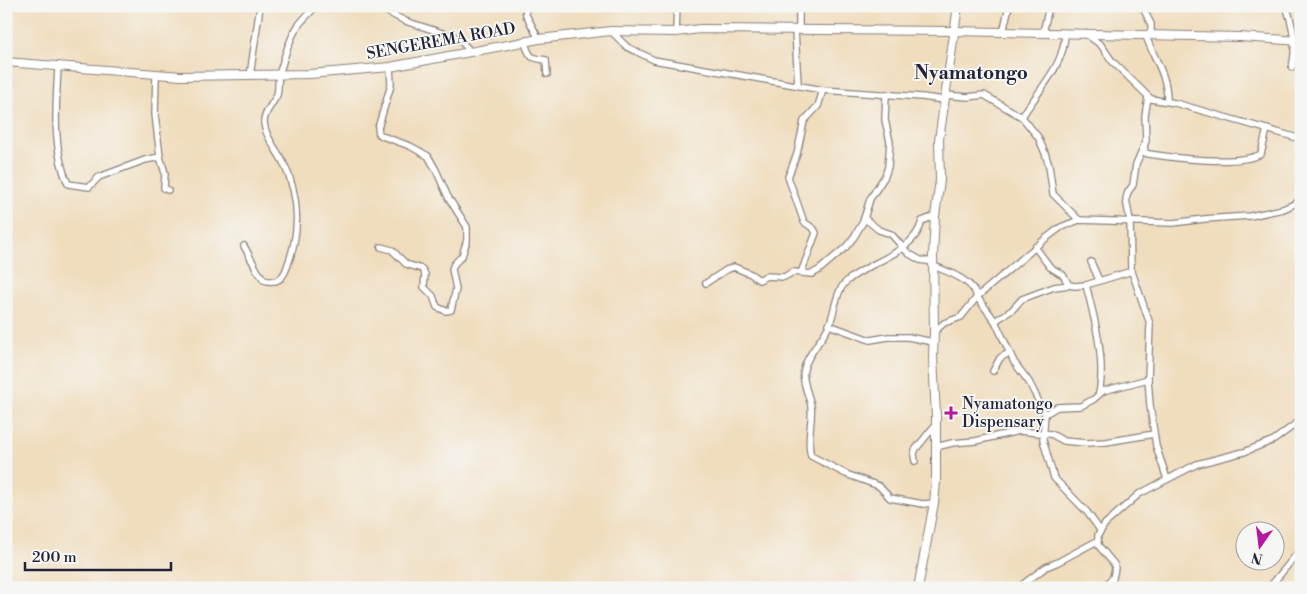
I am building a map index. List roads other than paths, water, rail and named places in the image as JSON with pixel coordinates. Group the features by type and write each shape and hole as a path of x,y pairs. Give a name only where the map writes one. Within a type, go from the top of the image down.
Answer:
{"main road":[{"path":"918,588 934,503 936,423 933,264 935,216 940,180 939,140 958,6"},
{"name":"SENGEREMA ROAD","path":"6,62 156,75 250,76 310,74 390,67 539,38 611,31 954,31 1240,37 1297,41"}],"street":[{"path":"250,76 260,6"},
{"path":"244,246 264,280 275,281 283,277 289,261 297,225 296,199 290,177 269,137 264,122 266,114 276,96 279,74 296,29 316,6"},
{"path":"376,6 405,21 458,38 471,52"},
{"path":"525,6 526,15 539,38"},
{"path":"676,32 678,6"},
{"path":"798,85 797,30 799,6"},
{"path":"1003,33 1009,6"},
{"path":"1043,33 1049,6"},
{"path":"1142,6 1151,24 1151,32 1146,36 1165,77 1167,101"},
{"path":"1286,6 1297,41 1292,67"},
{"path":"611,31 627,47 654,60 823,90 945,98 984,95 1022,117 1038,137 1049,166 1053,194 1079,220"},
{"path":"1022,117 1030,102 1043,87 1063,52 1065,33"},
{"path":"1086,34 1101,46 1112,61 1148,97 1301,139"},
{"path":"524,41 530,57 546,60 547,74"},
{"path":"58,67 55,125 62,167 69,185 90,187 99,177 145,160 160,157"},
{"path":"381,247 392,250 406,264 422,269 425,274 424,287 432,296 437,307 444,311 451,310 456,289 452,269 462,256 467,240 467,227 448,197 428,156 410,146 382,136 378,131 391,85 390,67"},
{"path":"156,75 155,114 160,157 165,173 164,188 168,190"},
{"path":"801,273 816,233 814,229 804,222 788,177 797,154 804,121 818,106 823,90"},
{"path":"706,283 734,267 752,274 759,280 766,276 784,277 791,272 809,275 819,270 846,247 861,226 870,199 885,176 890,156 889,137 885,120 886,94"},
{"path":"1148,97 1145,116 1146,141 1136,164 1134,186 1126,196 1130,221 1130,259 1132,271 1150,324 1148,379 1154,434 1158,455 1167,478"},
{"path":"1144,145 1145,153 1149,154 1203,160 1239,158 1261,154 1267,129"},
{"path":"934,332 944,323 961,318 977,297 1035,247 1061,227 1079,220 1173,223 1242,217 1283,209 1301,201"},
{"path":"934,503 923,504 890,498 879,486 846,474 811,455 811,408 803,371 810,354 829,325 843,285 859,272 910,242 919,232 922,221 935,216"},
{"path":"864,218 879,230 891,234 902,248 920,260 933,264 963,280 973,288 977,297 995,321 1014,362 1029,382 1045,414 1043,440 1054,478 1087,512 1100,530"},
{"path":"1035,247 1050,267 1063,276 1069,285"},
{"path":"1091,262 1100,280"},
{"path":"995,321 1012,310 1022,299 1054,287 1086,285 1132,271"},
{"path":"1045,414 1057,407 1081,406 1094,399 1099,392 1101,378 1098,343 1086,285"},
{"path":"829,325 870,340 908,337 933,342"},
{"path":"993,371 1000,358 1010,353"},
{"path":"1099,392 1148,379"},
{"path":"1111,588 1114,564 1102,552 1097,541 1100,530 1130,500 1167,478 1197,464 1244,452 1274,440 1301,420"},
{"path":"915,462 915,450 936,423"},
{"path":"936,447 952,443 975,441 1014,431 1052,434 1066,442 1086,443 1106,442 1154,434"},
{"path":"1018,588 1046,567 1097,541"},
{"path":"1269,588 1301,549"},
{"path":"1100,588 1112,579"}],"place":[{"name":"Nyamatongo Dispensary","path":"951,413"}],"district":[{"name":"Nyamatongo","path":"971,73"}]}
